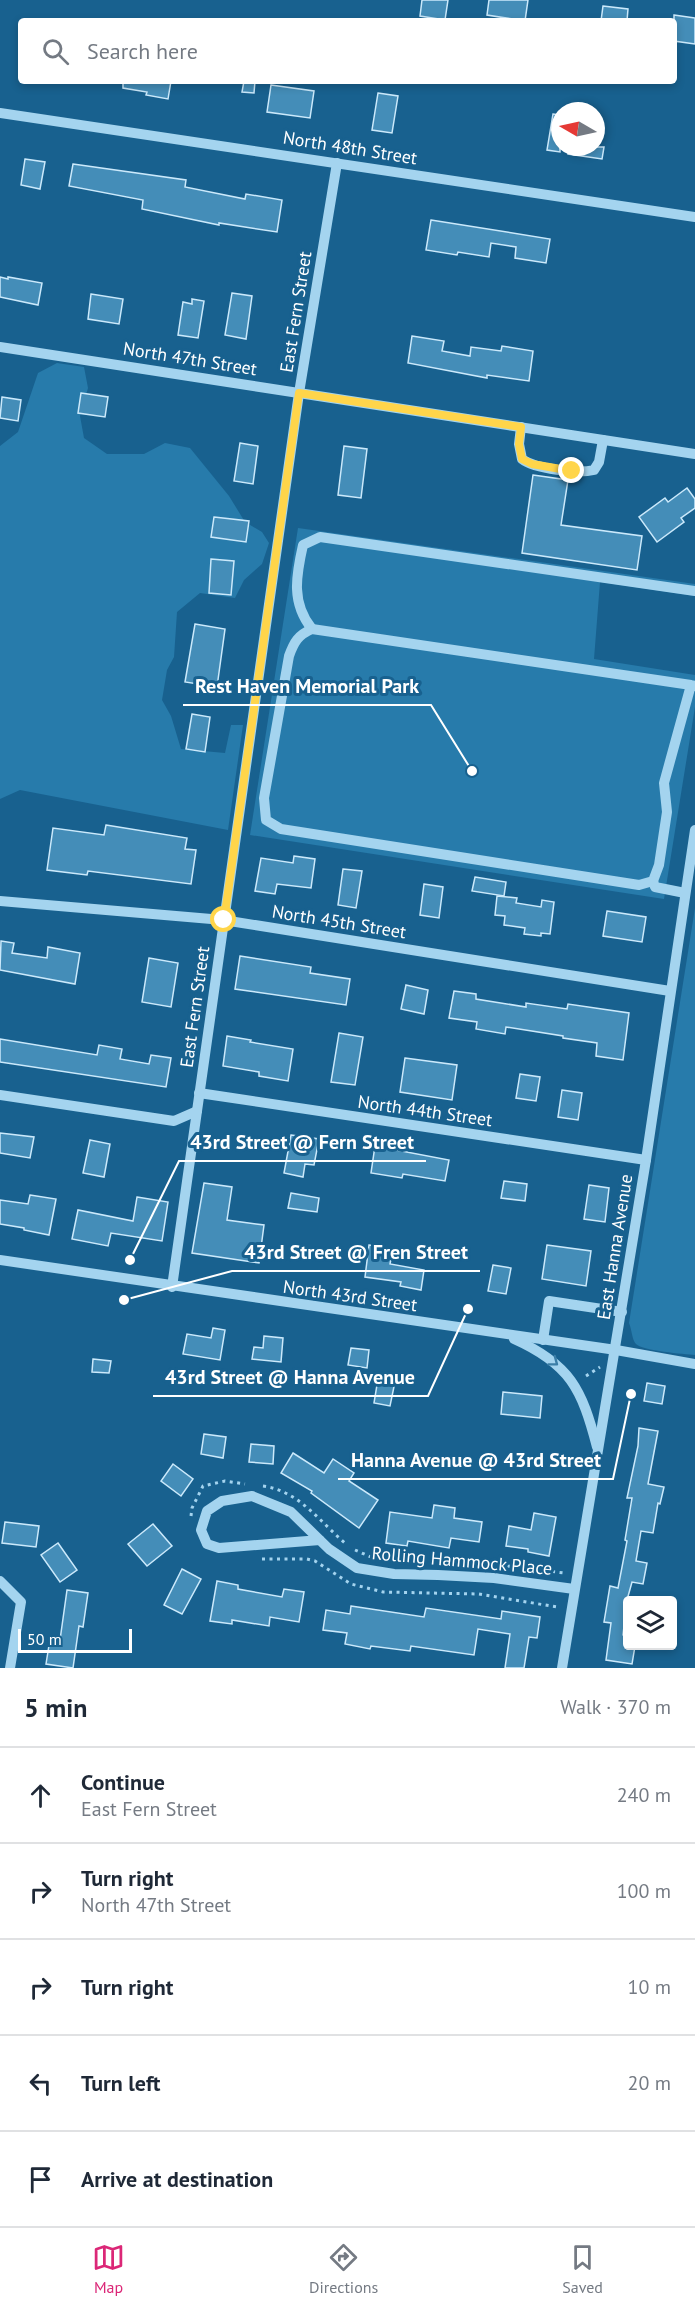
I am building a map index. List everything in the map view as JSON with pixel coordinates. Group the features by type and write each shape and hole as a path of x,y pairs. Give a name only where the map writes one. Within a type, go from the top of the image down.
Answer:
{"street":[{"name":"North 48th Street","path":"0,113 695,217"},
{"name":"East Fern Street","path":"172,1287 299,393 337,163"},
{"name":"North 47th Street","path":"0,347 695,454"},
{"path":"521,427 519,444 522,459 532,464 572,471 594,470 600,462 603,440"},
{"path":"312,629 301,616 296,590 303,546 320,537 695,591"},
{"path":"653,880 639,885 292,831 281,829 266,820 264,798 290,656 295,640 302,633 312,629 693,685 664,783 668,812 659,865 653,880 655,887 685,893"},
{"name":"East Hanna Avenue","path":"562,1668 616,1350 695,830"},
{"name":"North 45th Street","path":"0,901 224,920 670,991"},
{"name":"North 44th Street","path":"199,1094 646,1160"},
{"path":"0,1095 174,1121 197,1111"},
{"name":"North 43rd Street","path":"0,1260 172,1287 616,1350 695,1364"},
{"path":"543,1340 549,1301 622,1312"},
{"path":"503,1334 537,1350 563,1369 577,1389 590,1417 598,1452"},
{"name":"Rolling Hammock Place","path":"320,1540 219,1548 207,1544 201,1530 207,1511 222,1501 252,1496 291,1512 320,1540 357,1568 394,1575 494,1578 574,1589"},
{"path":"0,1581 21,1602 10,1668"}],"path":[{"path":"586,1376 604,1365"}],"shaded area":[{"path":"57,363 84,367 88,388 80,416 84,438 107,454 144,454 165,443 190,448 229,496 245,522 262,532 269,543 262,564 244,580 235,598 200,593 177,612 174,657 167,670 162,700 171,716 181,749 225,753 231,725 243,725 228,830 20,790 0,799 0,446 18,432 38,373"},
{"path":"298,528 695,584 695,596 600,582 594,659 695,675 695,707 664,899 250,835"},
{"path":"695,908 695,1355 664,1352 640,1346 635,1342 629,1323"}],"building":[{"path":"422,0 448,0 445,18 420,16"},
{"path":"489,0 528,0 525,18 487,15"},
{"path":"603,6 628,9 627,18 601,18"},
{"path":"674,15 695,18 695,44 677,41 677,18 674,18"},
{"path":"123,84 170,84 168,99 146,95 147,92 123,88"},
{"path":"243,84 255,84 254,93 242,92"},
{"path":"271,85 314,91 310,118 267,112"},
{"path":"378,93 398,96 392,133 372,130"},
{"path":"551,126 551,151 547,150"},
{"path":"582,156 602,156 602,159"},
{"path":"25,159 45,162 40,189 21,185"},
{"path":"73,164 186,180 185,187 245,199 246,194 282,200 277,232 219,223 219,225 142,209 143,200 69,186"},
{"path":"431,220 550,239 546,263 515,258 516,247 491,243 489,257 426,250"},
{"path":"0,277 42,283 38,305 0,297"},
{"path":"232,293 252,296 246,339 225,335"},
{"path":"91,294 123,299 119,324 88,319"},
{"path":"192,299 204,301 198,338 178,335 183,302 192,304"},
{"path":"412,336 444,341 442,351 470,356 471,347 501,351 502,346 533,351 529,381 487,375 487,378 408,363"},
{"path":"81,393 108,397 105,417 78,413"},
{"path":"2,397 21,400 18,421 0,418"},
{"path":"240,443 258,446 253,484 234,481"},
{"path":"344,446 367,449 361,498 338,495"},
{"path":"533,475 568,480 561,525 642,536 637,570 522,553"},
{"path":"687,488 695,499 695,508 681,518 684,522 657,542 639,517 665,498 668,502"},
{"path":"214,517 249,521 246,542 211,537"},
{"path":"211,559 234,561 231,595 209,593"},
{"path":"195,624 225,629 217,687 185,682"},
{"path":"192,714 210,717 205,752 186,749"},
{"path":"106,825 187,838 185,849 196,850 191,884 88,871 87,875 47,870 53,828 104,835"},
{"path":"294,856 315,859 311,888 277,884 275,894 255,891 261,858 293,863"},
{"path":"343,869 362,871 356,908 338,905"},
{"path":"475,877 506,882 504,896 472,891"},
{"path":"424,884 443,887 439,918 420,915"},
{"path":"497,896 517,898 516,903 541,907 542,900 554,902 550,934 541,933 541,936 524,934 525,928 504,925 505,916 495,915"},
{"path":"607,911 646,917 642,942 603,936"},
{"path":"1,941 14,943 12,953 47,958 48,947 80,953 75,984 0,970"},
{"path":"240,956 311,967 310,973 350,979 346,1005 235,989"},
{"path":"149,958 178,963 171,1007 142,1002"},
{"path":"406,985 428,990 424,1014 401,1009"},
{"path":"454,991 476,994 476,999 526,1007 526,1003 567,1009 568,1004 629,1013 623,1060 596,1056 597,1043 506,1027 505,1034 476,1029 477,1022 449,1018"},
{"path":"339,1033 363,1037 355,1085 331,1082"},
{"path":"227,1036 293,1049 288,1081 259,1076 259,1072 223,1066"},
{"path":"0,1039 97,1055 99,1045 122,1049 120,1059 149,1064 151,1055 171,1058 166,1087 0,1062"},
{"path":"405,1058 457,1065 452,1100 400,1092"},
{"path":"520,1074 540,1077 536,1101 516,1098"},
{"path":"562,1090 582,1093 578,1120 558,1117"},
{"path":"0,1133 34,1137 30,1158 0,1153"},
{"path":"291,1135 319,1139 314,1165 305,1164 303,1177 284,1173"},
{"path":"90,1140 110,1144 104,1177 83,1173"},
{"path":"375,1146 449,1160 445,1181 403,1174 402,1178 371,1173"},
{"path":"504,1181 527,1184 525,1201 501,1198"},
{"path":"204,1183 232,1187 227,1220 264,1225 259,1263 192,1253"},
{"path":"589,1185 609,1188 605,1222 584,1219"},
{"path":"291,1193 319,1198 317,1212 288,1208"},
{"path":"30,1195 56,1199 49,1235 0,1224 0,1200 28,1204"},
{"path":"137,1197 168,1202 162,1241 111,1233 108,1246 72,1239 78,1210 133,1221"},
{"path":"369,1245 393,1249 390,1264 424,1270 421,1290 400,1286 401,1282 365,1277"},
{"path":"547,1245 591,1251 586,1286 542,1279"},
{"path":"493,1265 511,1268 506,1294 488,1291"},
{"path":"213,1328 225,1330 220,1360 183,1354 187,1334 211,1338"},
{"path":"264,1336 283,1338 281,1362 252,1359 254,1347 263,1348"},
{"path":"351,1348 369,1350 367,1368 348,1365"},
{"path":"93,1359 111,1361 109,1373 92,1372"},
{"path":"379,1373 396,1377 390,1406 374,1403"},
{"path":"647,1383 665,1386 662,1404 644,1401"},
{"path":"503,1392 542,1396 540,1418 501,1414"},
{"path":"639,1428 658,1431 648,1484 664,1487 660,1504 658,1503 653,1533 641,1531 636,1561 647,1563 643,1584 632,1582 628,1596 623,1596 623,1650 634,1650 632,1664 606,1660 611,1623 604,1622 610,1586 618,1588 632,1498 627,1498 638,1446"},
{"path":"204,1434 226,1437 223,1458 201,1454"},
{"path":"251,1444 274,1446 273,1464 249,1462"},
{"path":"293,1453 324,1473 333,1459 354,1473 349,1481 378,1500 359,1528 311,1493 312,1491 281,1473"},
{"path":"173,1464 193,1479 181,1496 161,1481"},
{"path":"434,1505 455,1508 454,1518 482,1522 479,1542 451,1538 449,1548 408,1541 407,1546 386,1543 390,1512 432,1518"},
{"path":"534,1513 556,1517 549,1556 528,1552 528,1549 506,1546 509,1526 531,1530"},
{"path":"5,1522 39,1526 36,1547 2,1543"},
{"path":"153,1524 172,1546 147,1566 128,1544"},
{"path":"58,1543 77,1570 60,1582 41,1555"},
{"path":"182,1569 201,1579 182,1614 164,1605"},
{"path":"217,1581 238,1585 238,1589 282,1597 284,1589 304,1592 299,1622 270,1617 269,1626 232,1620 232,1624 210,1621"},
{"path":"67,1590 88,1593 83,1627 79,1626 73,1668 46,1664 50,1639 60,1640"},
{"path":"351,1606 424,1617 426,1608 501,1619 502,1611 540,1617 537,1638 529,1637 524,1668 505,1668 510,1634 478,1629 474,1655 411,1646 410,1651 371,1646 370,1649 345,1644 347,1633 323,1630 326,1610 350,1614"}],"place":[{"name":"Rest Haven Memorial Park","path":"472,771"},
{"name":"43rd Street @ Fern Street","path":"130,1260"},
{"name":"43rd Street @ Fren Street","path":"124,1300"},
{"name":"43rd Street @ Hanna Avenue","path":"468,1309"},
{"name":"Hanna Avenue @ 43rd Street","path":"631,1394"}],"route":[{"path":"224,920 299,393 521,427 519,444 522,459 532,464 572,471"}]}
